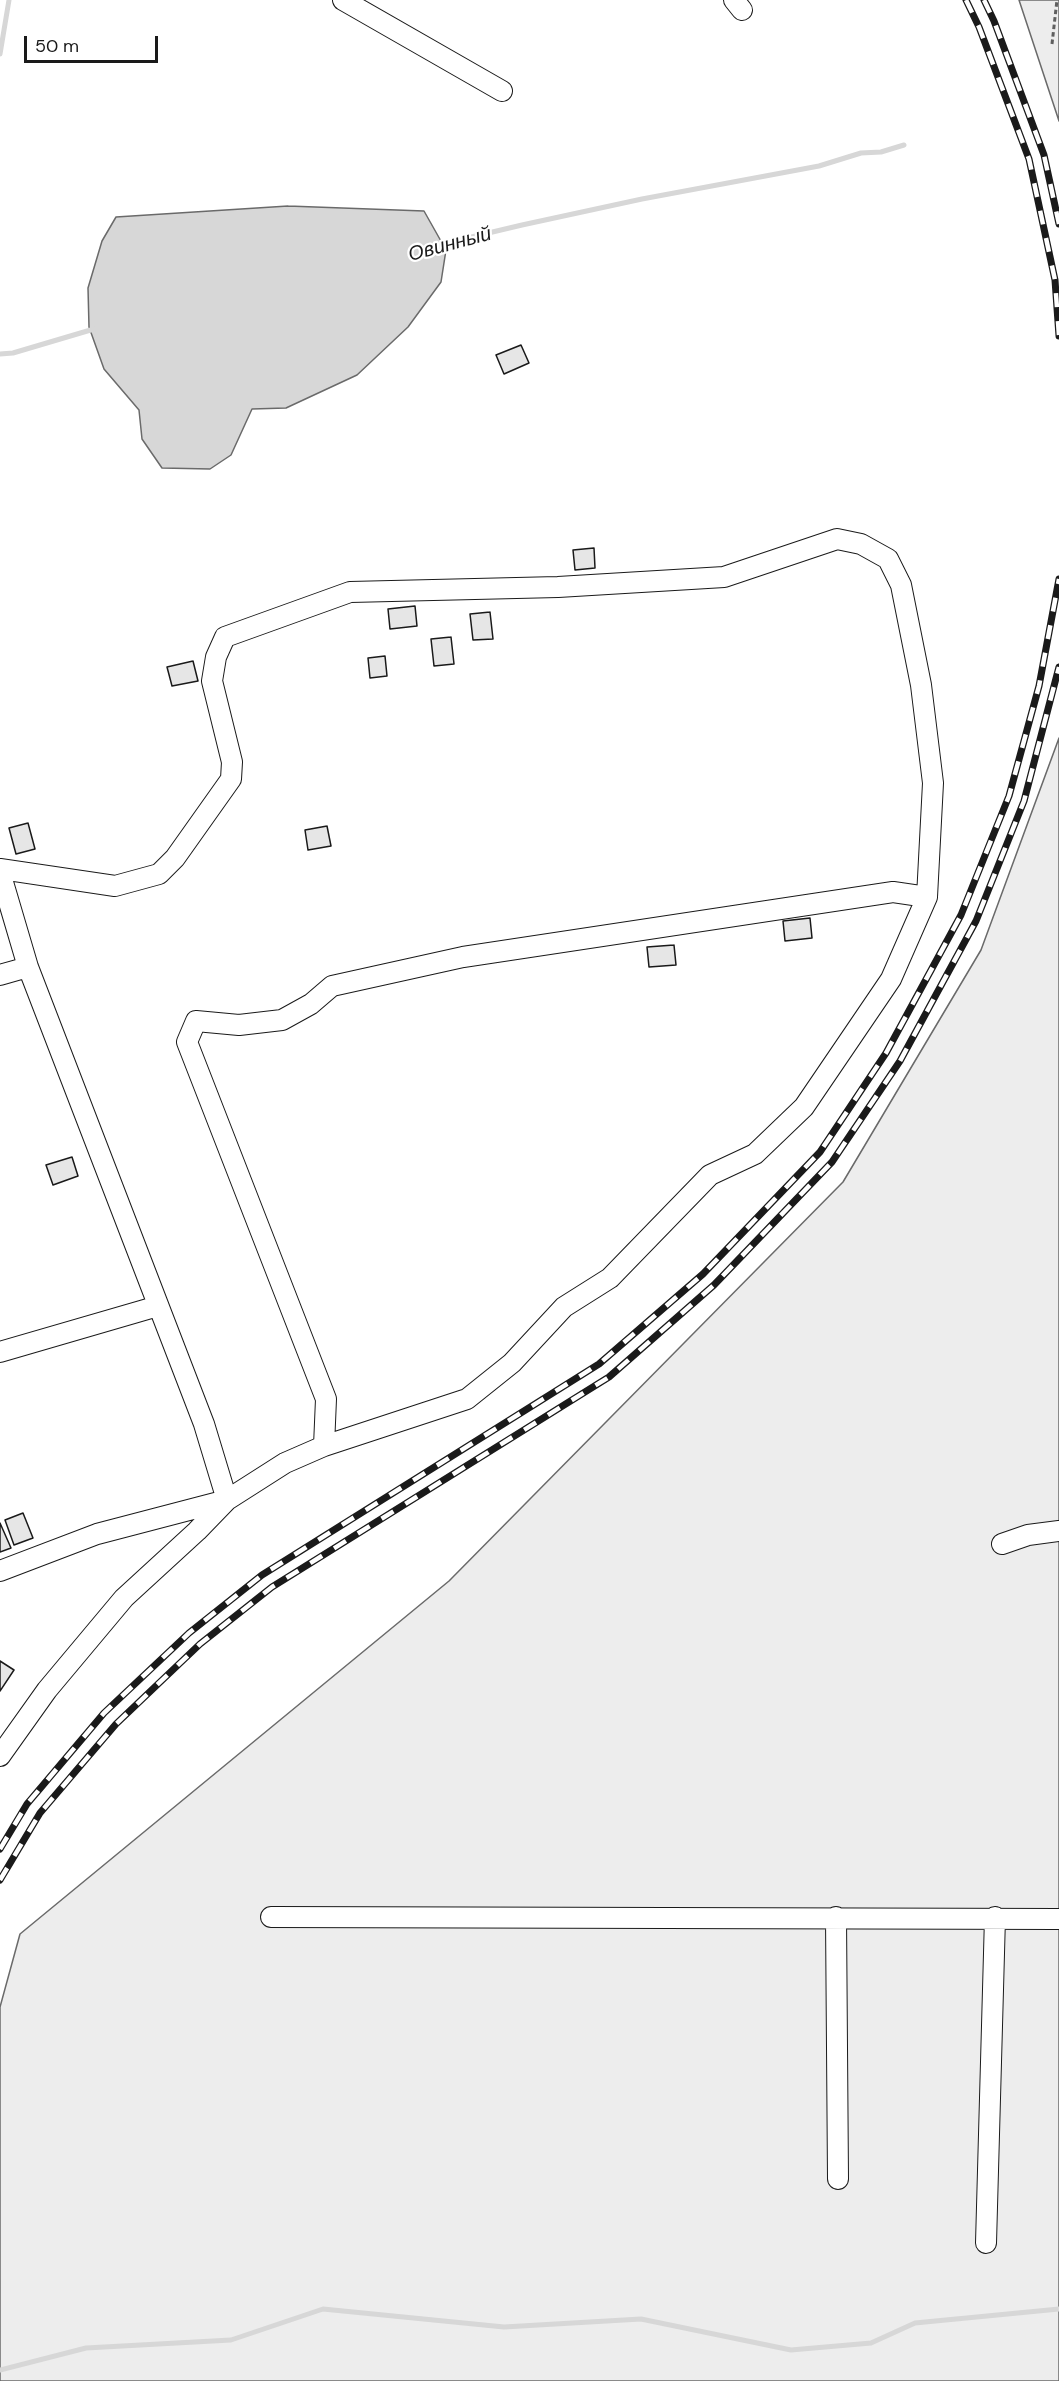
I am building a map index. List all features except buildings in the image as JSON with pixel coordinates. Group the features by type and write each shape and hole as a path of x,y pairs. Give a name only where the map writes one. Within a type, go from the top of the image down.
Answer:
{"street":[{"path":"343,0 502,92"},
{"path":"0,1756 47,1690 124,1598 227,1500 285,1463 324,1446 467,1399 512,1363 564,1307 610,1278 710,1175 755,1154 804,1107 891,980 927,897 933,783 921,685 901,585 888,559 861,544 837,539 724,577 558,587 351,592 225,637 216,657 212,681 232,762 231,779 175,858 159,874 115,886 0,871 27,967 204,1424 227,1500"},
{"path":"324,1446 326,1399 187,1042 195,1021 239,1025 282,1020 311,1004 332,986 464,957 893,892 927,897"},
{"path":"0,975 27,967"},
{"path":"0,1352 158,1306"},
{"path":"0,1571 98,1534 227,1500"},
{"path":"1002,1544 1028,1534 1059,1531"},
{"path":"271,1917 995,1917 1059,1919"},
{"path":"836,1917 838,2179"},
{"path":"986,2243 995,1917"}],"path":[{"path":"1052,44 1057,0"}],"shaded area":[{"path":"1019,0 1059,0 1059,121"},
{"path":"288,206 424,211 446,250 441,282 408,327 357,375 286,408 252,409 231,455 210,469 162,468 142,439 139,410 104,369 89,327 88,288 102,241 116,217"},
{"path":"1059,738 1059,2381 0,2381 0,2007 20,1934 449,1581 843,1182 981,950"}],"waterway":[{"path":"0,54 9,0"},
{"name":"Овинный","path":"440,250 446,250 463,239 522,225 642,199 819,166 861,153 881,152 904,145"},
{"name":"Овинный","path":"0,354 13,353 94,329"},
{"path":"0,2370 86,2348 231,2340 323,2309 504,2327 641,2319 791,2350 871,2343 915,2323 1059,2309"}],"railway":[{"path":"966,0 979,27 1029,159 1055,280 1059,336"},
{"path":"984,0 1044,155 1059,224"},
{"path":"0,1849 27,1804 104,1713 189,1633 262,1575 599,1364 703,1274 820,1152 886,1053 961,915 1009,796 1039,686 1059,579"},
{"path":"0,1880 40,1813 116,1724 200,1644 272,1587 609,1377 714,1285 832,1162 900,1061 976,921 1024,801 1059,667"}]}
